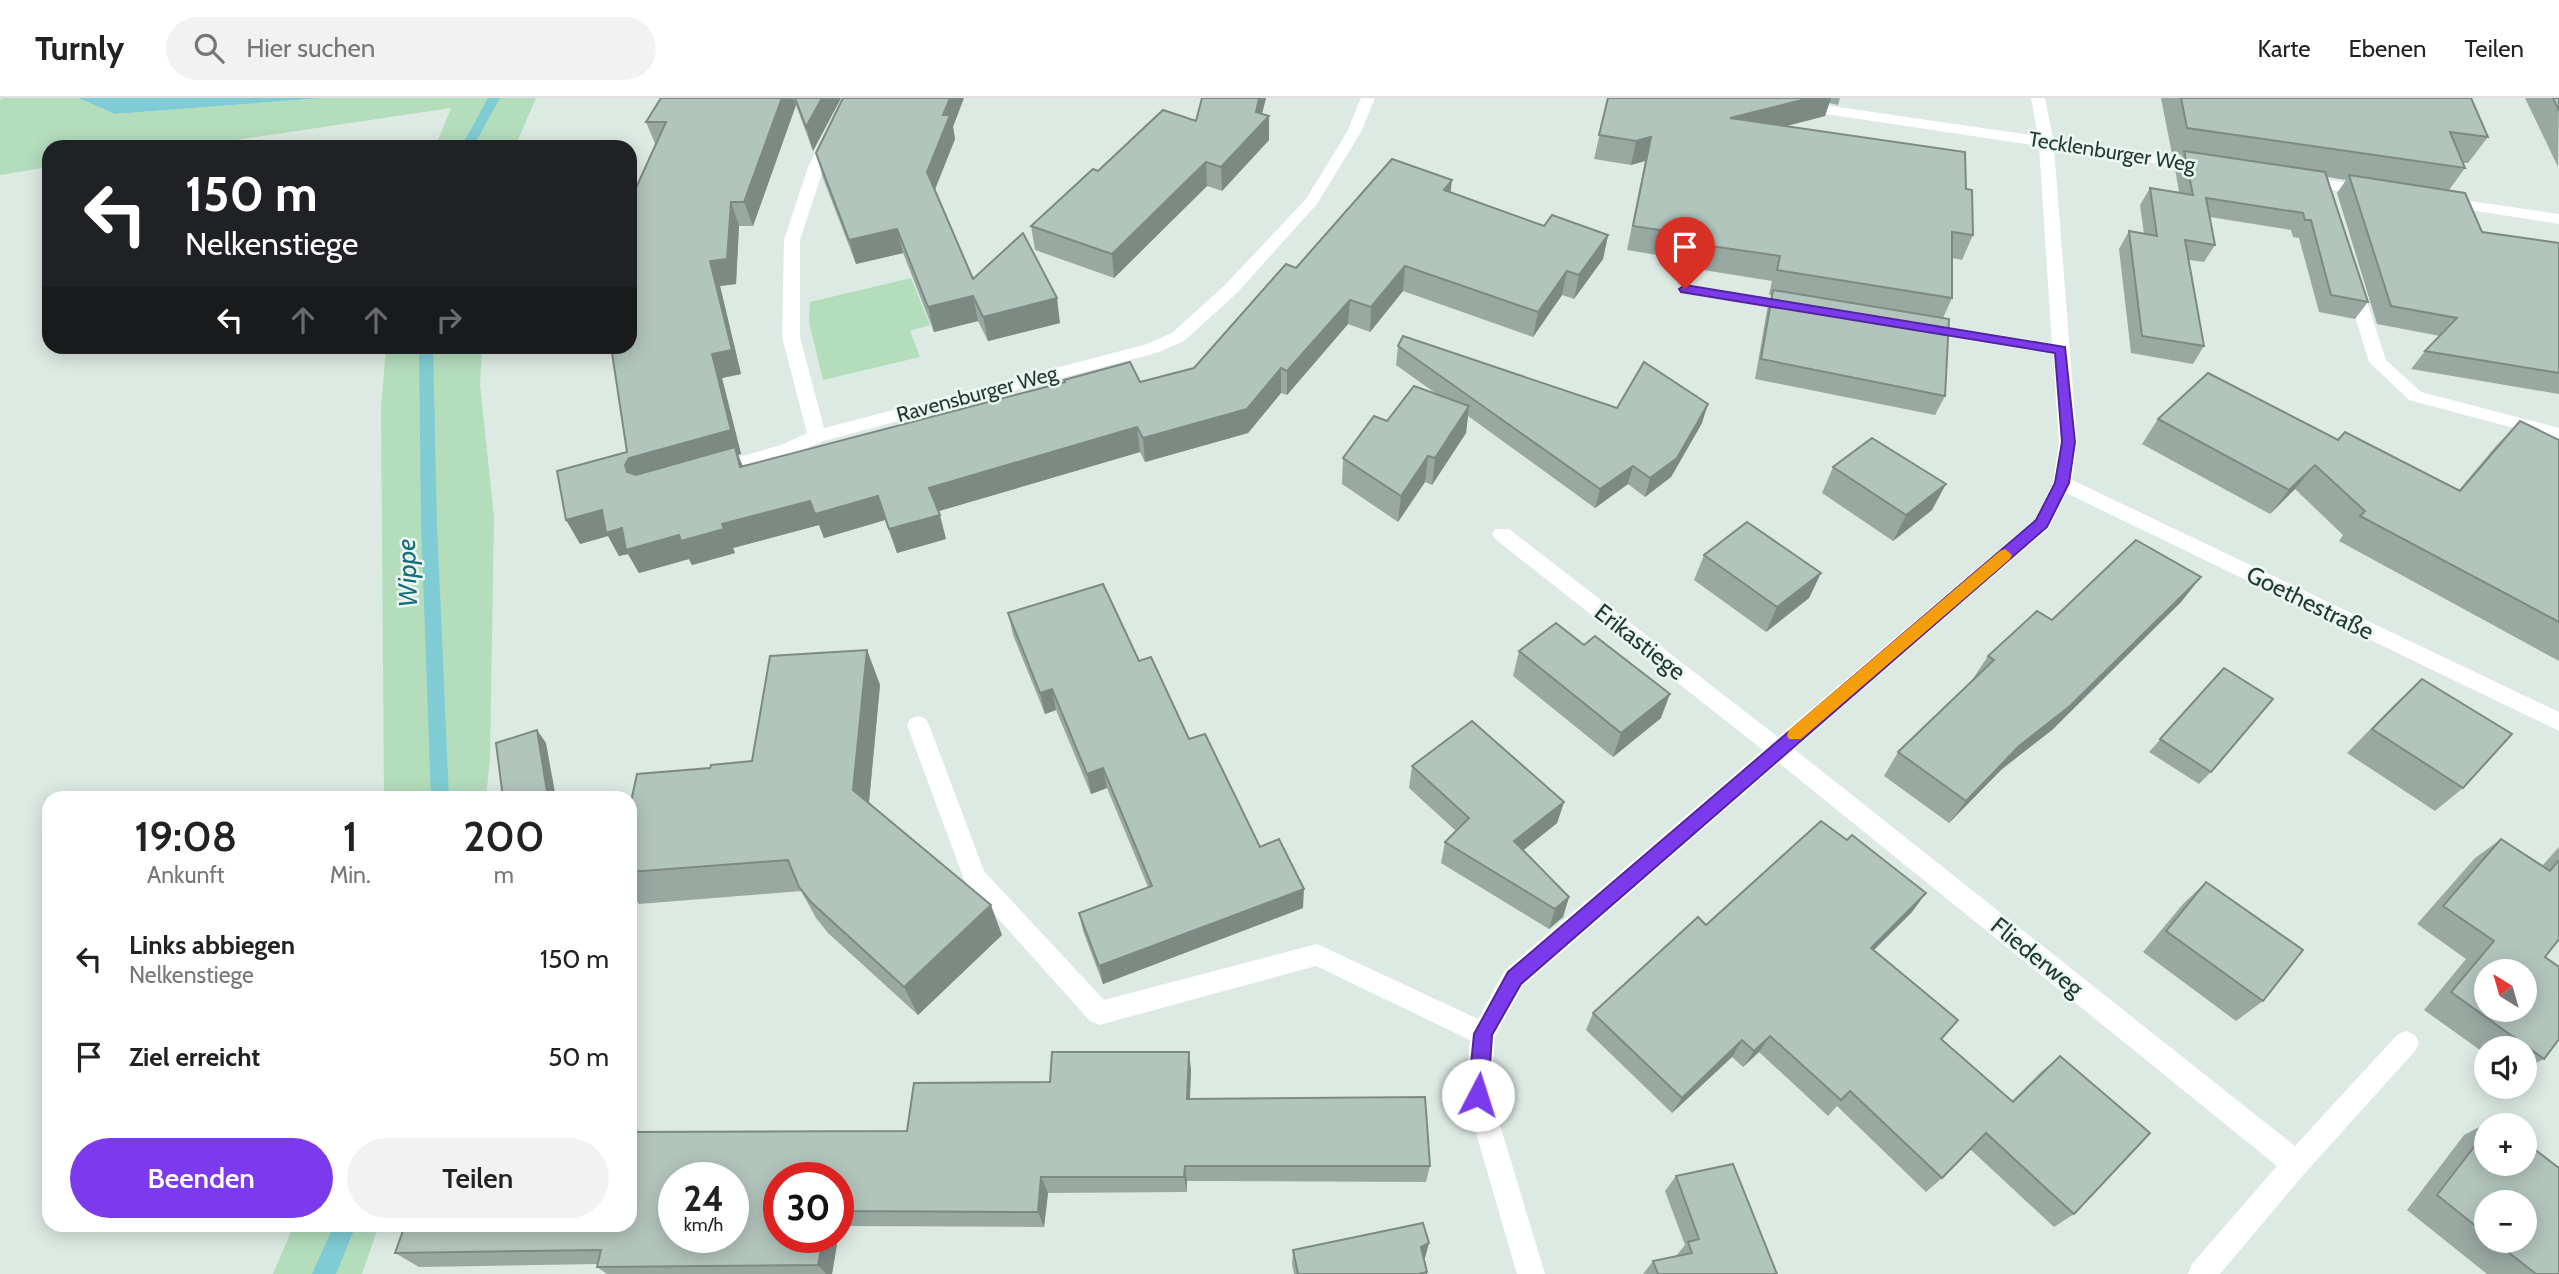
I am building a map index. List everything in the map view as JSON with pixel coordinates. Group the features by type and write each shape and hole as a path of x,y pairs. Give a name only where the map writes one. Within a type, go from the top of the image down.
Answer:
{"street":[{"path":"817,436 791,337 792,240 816,167 851,98"},
{"name":"Ravensburger Weg","path":"699,476 787,450 817,436 1150,349 1178,337 1231,289 1312,201 1354,132 1368,98"},
{"name":"Tecklenburger Weg","path":"1747,98 2217,168"},
{"path":"1531,1274 1478,1095 1483,1034 1514,978 2042,523 2062,483 2068,442 2046,142 2038,98"},
{"path":"2283,178 2325,190 2389,194"},
{"path":"2428,199 2559,219"},
{"path":"2346,262 2378,362 2416,396 2559,434"},
{"path":"1685,289 1819,311"},
{"path":"1900,324 2061,350"},
{"name":"Goethestraße","path":"2062,483 2559,722"},
{"name":"Erikastiege","path":"1502,534 1778,749"},
{"path":"918,725 975,877 1099,1013 1317,956 1483,1034"},
{"name":"Fliederweg","path":"1778,749 2296,1164"},
{"path":"2202,1274 2296,1164 2406,1043"}],"green space":[{"path":"78,98 115,114 323,98 536,98 518,140 438,140 451,108 235,140 42,140 42,168 0,175 0,100"},
{"path":"911,278 930,325 910,331 920,357 823,380 809,322 810,302"},
{"path":"385,354 482,354 480,385 494,517 490,758 487,791 384,791 381,409"},
{"path":"291,1232 377,1232 362,1274 273,1274"}],"water":[{"path":"78,98 323,98 115,114"}],"building":[{"path":"661,98 782,98 744,202 731,202 727,259 710,261 732,350 712,354 731,430 629,458 625,465 627,472 636,475 735,447 740,467 1065,382 1064,380 1130,362 1140,382 1194,368 1286,264 1296,268 1392,159 1452,180 1444,190 1544,226 1552,215 1608,235 1579,275 1567,271 1538,312 1405,266 1371,307 1350,300 1287,371 1281,368 1247,409 1143,438 1137,427 929,488 940,515 889,529 878,496 815,514 810,501 722,524 724,529 681,541 679,535 626,550 622,528 606,533 602,510 566,520 557,471 627,452 612,354 637,354 637,186 666,122 646,122"},
{"path":"795,98 822,98 806,127"},
{"path":"843,98 950,98 943,115 950,115 927,172 973,279 1023,233 1057,298 983,317 973,296 928,307 897,229 849,240 816,153"},
{"path":"1202,98 1259,98 1256,112 1269,116 1221,167 1206,162 1112,254 1031,226 1093,169 1098,171 1163,110 1196,121"},
{"path":"1608,98 1810,98 1730,118 1965,152 1966,189 1972,190 1973,235 1952,232 1952,298 1777,270 1780,256 1704,245 1705,237 1633,226 1651,137 1636,141 1599,135"},
{"path":"2181,98 2471,98 2488,137 2450,132 2465,168 2187,128"},
{"path":"2553,98 2559,98 2559,111"},
{"path":"2184,151 2325,172 2368,302 2331,295 2311,220 2305,220 2303,213 2206,198 2215,245 2185,240 2204,346 2142,336 2129,231 2157,236 2150,188 2193,195"},
{"path":"2349,175 2465,193 2482,232 2559,243 2559,373 2425,351 2457,318 2391,306"},
{"path":"1773,290 1949,319 1945,396 1761,359"},
{"path":"1403,336 1617,408 1644,362 1708,404 1677,458 1650,478 1633,466 1600,489 1398,346"},
{"path":"2208,373 2338,440 2345,432 2460,491 2520,421 2559,440 2559,622 2360,516 2365,511 2315,465 2289,490 2158,419"},
{"path":"1414,386 1469,406 1435,458 1428,456 1401,496 1343,458 1374,416 1387,421"},
{"path":"1872,438 1946,484 1906,515 1833,467"},
{"path":"1747,522 1821,573 1777,607 1704,555"},
{"path":"2136,540 2201,577 2070,706 2019,746 1966,801 1898,752 1994,660 1988,656 2037,611 2052,620"},
{"path":"1103,584 1139,661 1151,657 1189,739 1205,734 1260,847 1279,839 1304,889 1099,966 1079,913 1152,886 1103,768 1087,774 1052,689 1040,693 1008,613"},
{"path":"1556,623 1584,645 1595,636 1670,694 1621,733 1519,651"},
{"path":"867,650 853,790 991,905 904,987 811,902 799,887 788,860 637,871 637,791 633,791 637,774 710,768 711,765 752,761 770,656"},
{"path":"2224,668 2273,699 2211,772 2160,739"},
{"path":"2422,679 2512,734 2463,788 2372,729"},
{"path":"1472,721 1564,802 1514,841 1569,897 1555,909 1445,842 1469,818 1412,766"},
{"path":"537,730 547,791 502,791 496,743"},
{"path":"1821,821 1847,840 1852,835 1926,893 1871,948 1958,1020 1941,1039 2013,1102 2060,1056 2150,1133 2074,1214 1986,1133 1942,1178 1850,1091 1841,1100 1770,1036 1754,1051 1742,1040 1682,1098 1593,1013 1698,917 1706,925"},
{"path":"2501,839 2550,871 2559,860 2559,939 2545,957 2559,967 2559,1039 2544,1059 2537,1054 2537,1036 2512,1036 2493,1022 2538,1022 2538,959 2479,959 2494,941 2443,906"},
{"path":"2206,882 2303,950 2263,1001 2166,931"},
{"path":"2474,965 2474,1009 2451,992"},
{"path":"1052,1052 1189,1052 1187,1099 1425,1097 1430,1166 1185,1166 1184,1177 1041,1177 1038,1212 854,1211 854,1162 763,1162 763,1253 820,1253 818,1265 597,1267 601,1250 395,1253 402,1232 637,1232 637,1132 907,1131 914,1083 1050,1082"},
{"path":"2474,1147 2474,1176 2537,1176 2537,1151 2559,1168 2559,1274 2536,1274 2509,1253 2537,1253 2537,1190 2474,1190 2474,1225 2437,1195"},
{"path":"1733,1164 1777,1274 1658,1274 1653,1261 1692,1253 1688,1242 1699,1239 1676,1176"},
{"path":"1423,1223 1429,1243 1421,1247 1427,1272 1298,1274 1293,1250"}],"waterway":[{"name":"Wippe","path":"471,140 494,98"},
{"name":"Wippe","path":"426,354 429,524 440,791"},
{"name":"Wippe","path":"324,1274 342,1232"}],"slow traffic":[{"path":"1795,735 2005,555"}],"route":[{"path":"1478,1095 1483,1034 1514,978 2042,523 2062,483 2068,442 2061,350 1685,289"}]}
